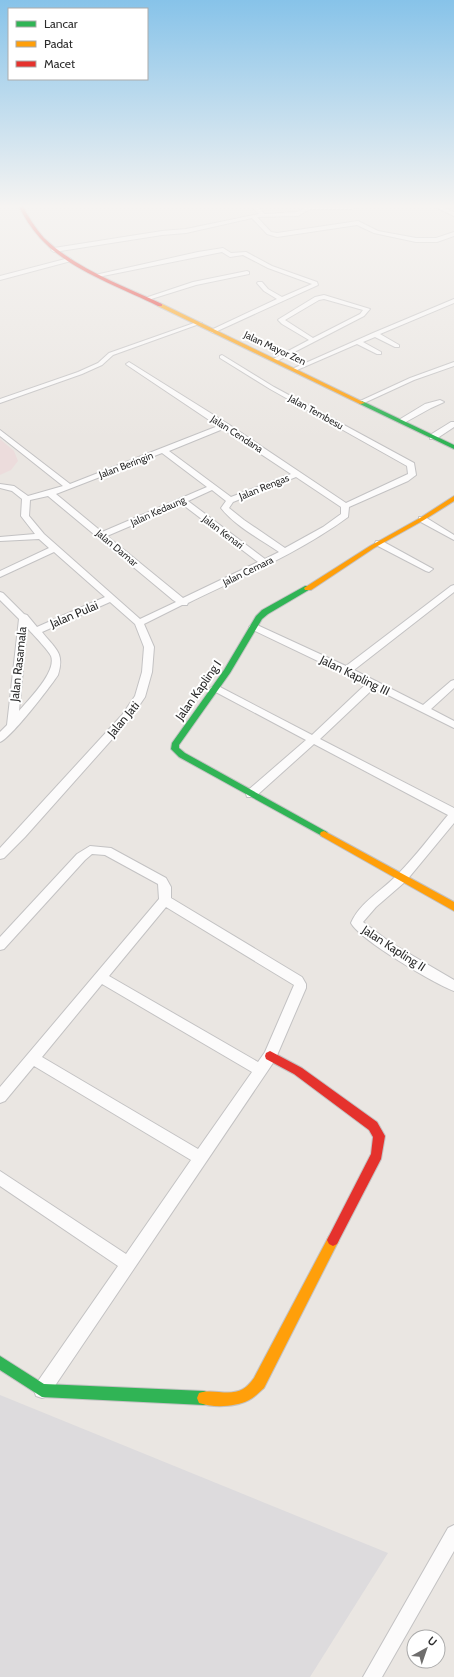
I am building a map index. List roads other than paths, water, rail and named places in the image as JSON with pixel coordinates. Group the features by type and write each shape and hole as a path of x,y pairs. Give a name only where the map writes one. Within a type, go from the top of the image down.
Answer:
{"street":[{"name":"Jalan Mayor Zen","path":"116,283 454,447"},
{"path":"148,298 194,283"},
{"path":"260,283 266,290 282,299"},
{"path":"213,331 315,285 315,283"},
{"path":"275,360 362,315 367,309 324,297 317,298 282,320 284,323 313,340"},
{"path":"296,370 375,334 454,301"},
{"path":"0,401 80,373 100,364 111,354 199,323"},
{"path":"375,334 397,346"},
{"path":"358,342 379,353"},
{"name":"Jalan Tembesu","path":"222,357 272,388 411,465 412,475 345,506"},
{"name":"Jalan Cendana","path":"129,364 345,506"},
{"path":"362,402 412,379 454,364"},
{"path":"401,421 428,406 440,402"},
{"path":"433,437 454,424"},
{"name":"Jalan Beringin","path":"26,499 69,487 225,426"},
{"path":"0,432 69,487"},
{"name":"Jalan Rengas","path":"163,450 230,500 297,474"},
{"path":"0,486 5,486 20,491 26,499"},
{"name":"Jalan Kedaung","path":"103,535 212,487"},
{"name":"Jalan Damar","path":"50,493 103,535 176,598 184,603"},
{"name":"Jalan Kapling I","path":"454,498 308,588 265,612 259,618 215,688 175,745 175,749 182,755 454,907"},
{"name":"Jalan Jati","path":"0,855 21,834 126,717 140,698 147,672 149,646 139,623 41,536 25,516 26,499"},
{"name":"Jalan Kenari","path":"182,500 265,563"},
{"path":"230,500 225,508 227,510 241,522 285,552"},
{"name":"Jalan Cemara","path":"139,623 184,603 265,563 326,529 345,515 345,506"},
{"path":"422,519 454,538"},
{"path":"0,539 41,536"},
{"path":"379,543 429,569"},
{"path":"0,574 55,548"},
{"path":"347,670 454,588"},
{"path":"1,598 24,617"},
{"name":"Jalan Pulai","path":"36,631 111,598"},
{"name":"Jalan Rasamala","path":"0,738 12,726 53,675 56,665 56,656 24,617"},
{"name":"Jalan Rasamala","path":"12,726 24,617"},
{"name":"Jalan Kapling III","path":"254,627 347,670 454,725"},
{"path":"425,709 454,683"},
{"path":"251,794 314,739 372,684"},
{"path":"215,688 454,814"},
{"name":"Jalan Kapling II","path":"454,814 402,878 372,904 359,918 357,923 360,928 387,946 454,986"},
{"path":"0,945 81,857 90,850 107,851 162,881 165,887 165,900 32,1058 2,1091"},
{"path":"42,1390 270,1056 300,988 298,981 165,900"},
{"path":"100,977 260,1070"},
{"path":"0,1362 42,1390 229,1400 246,1395 259,1384 377,1155 379,1136 373,1126 298,1071 270,1056"},
{"path":"32,1058 200,1158"},
{"path":"0,1178 128,1264"},
{"path":"372,1677 454,1534"}]}
